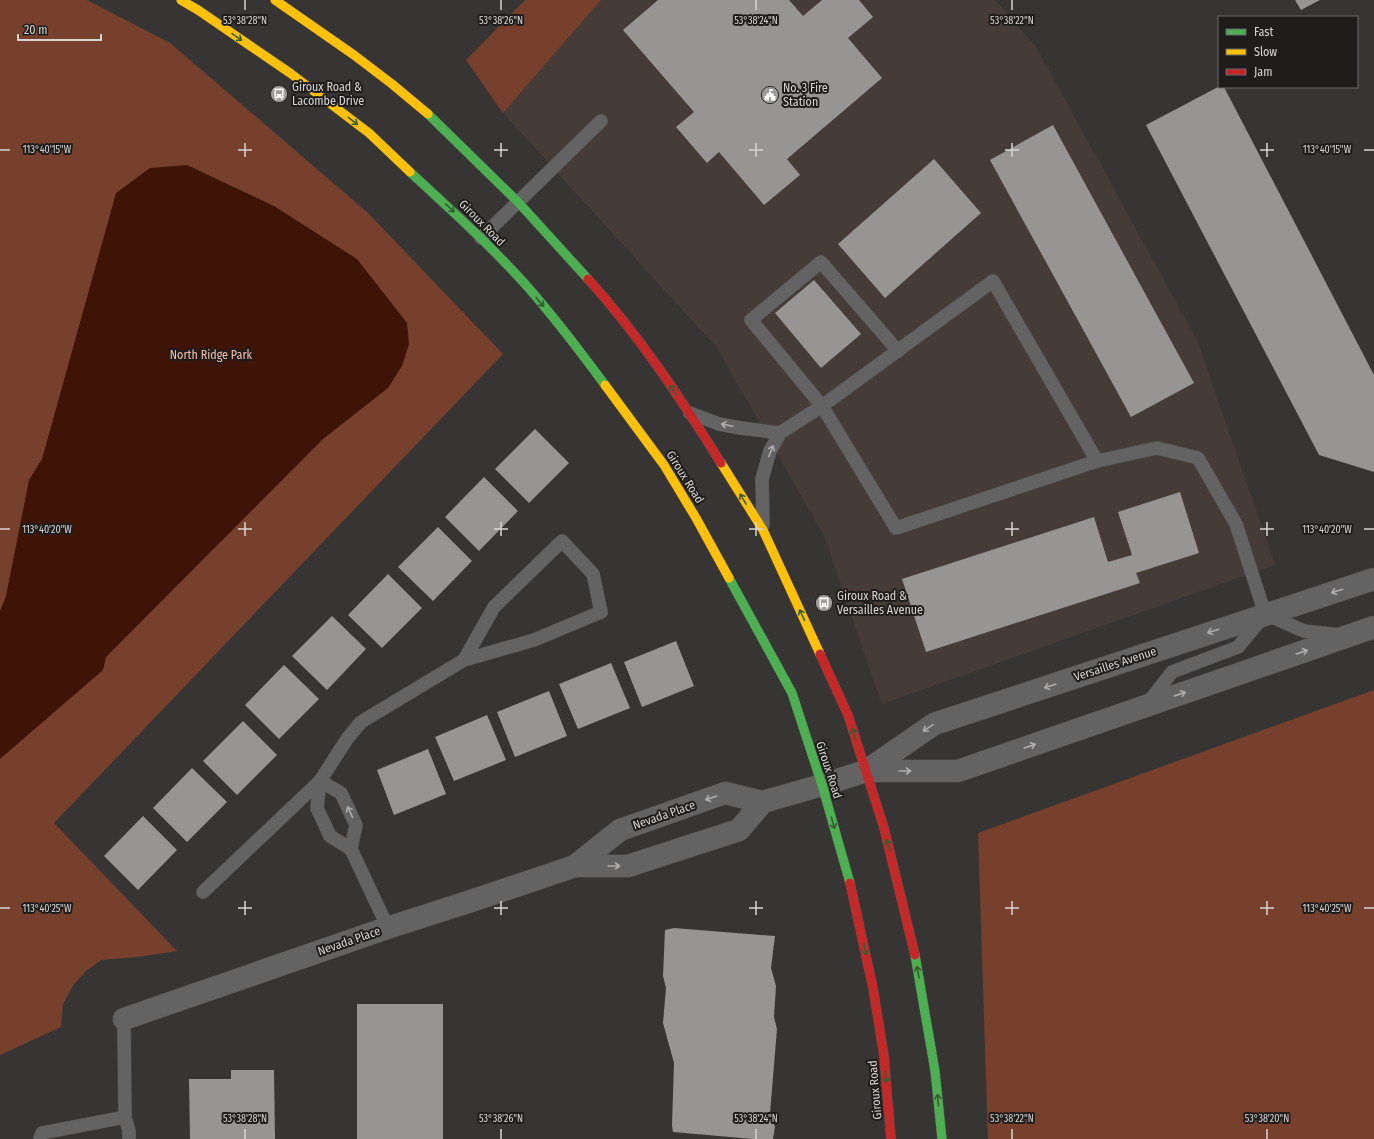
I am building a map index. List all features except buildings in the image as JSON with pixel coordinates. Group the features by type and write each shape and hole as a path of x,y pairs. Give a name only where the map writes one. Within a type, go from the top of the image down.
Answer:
{"main road":[{"name":"Giroux Road","path":"180,0 198,10 290,73 369,133 481,238 563,328 664,465 696,518 792,694 822,785 853,894 874,988 884,1056 891,1139"},
{"path":"198,10 204,0"},
{"path":"275,0 354,55 426,112 518,202 597,289 644,348 690,413 763,530 848,715 884,828 915,955 935,1071 942,1139"}],"street":[{"name":"Versailles Avenue","path":"822,785 866,771 934,724 1374,579"},
{"name":"Versailles Avenue","path":"866,771 958,771 1374,627"},
{"name":"Nevada Place","path":"575,866 620,830 725,793 763,802 822,785"},
{"name":"Nevada Place","path":"124,1018 575,866 628,866 739,830 763,802"}],"lane":[{"path":"481,238 601,121"},
{"path":"898,351 821,262 751,320 822,406 896,528 1097,461 1157,448 1198,458 1236,524 1265,614 1304,631 1347,636"},
{"path":"763,530 762,479 770,451 780,433 822,406 993,281 1097,461"},
{"path":"690,413 719,424 780,433"},
{"path":"203,892 320,781 347,738 361,722 464,660 534,640 601,612 593,574 562,541 494,607 464,660"},
{"path":"1146,706 1172,672 1238,647 1265,614"},
{"path":"320,781 341,793 356,825 351,849"},
{"path":"320,781 317,808 330,836 351,849 388,928"},
{"path":"124,1018 125,1117 129,1131 129,1139"},
{"path":"40,1139 42,1133 125,1117"}],"shaded area":[{"path":"601,0 995,0 1036,47 1198,342 1275,565 882,704 824,536 717,348 503,113"},
{"path":"187,165 274,206 357,259 407,323 409,344 402,366 388,388 323,439 106,657 103,670 0,759 0,611 6,596 29,480 42,459 116,193 150,168"}],"green space":[{"name":"North Ridge Park","path":"0,0 87,0 170,43 368,213 503,354 54,823 177,951 138,957 101,960 86,971 74,984 63,1004 61,1027 0,1055"},
{"path":"525,0 601,0 503,113 466,60"},
{"path":"1374,690 1374,1139 988,1139 978,833"}],"traffic: fast":[{"path":"428,114 518,202 588,279"},
{"path":"410,172 484,241 526,285 567,334 605,385"},
{"path":"729,578 792,693 822,785 850,883"},
{"path":"915,955 935,1071 942,1139"}],"traffic: slow":[{"path":"181,0 290,73 369,133 410,172"},
{"path":"275,0 354,55 428,114"},
{"path":"605,385 664,465 696,518 729,578"},
{"path":"721,463 763,530 820,654"}],"traffic: jam":[{"path":"588,279 625,322 659,368 721,463"},
{"path":"820,654 848,715 884,828 915,955"},
{"path":"850,883 873,988 884,1056 891,1139"}],"place":[{"name":"Giroux Road & Lacombe Drive","path":"279,94"},
{"name":"No. 3 Fire Station","path":"770,95"},
{"name":"Giroux Road & Versailles Avenue","path":"824,603"}]}
